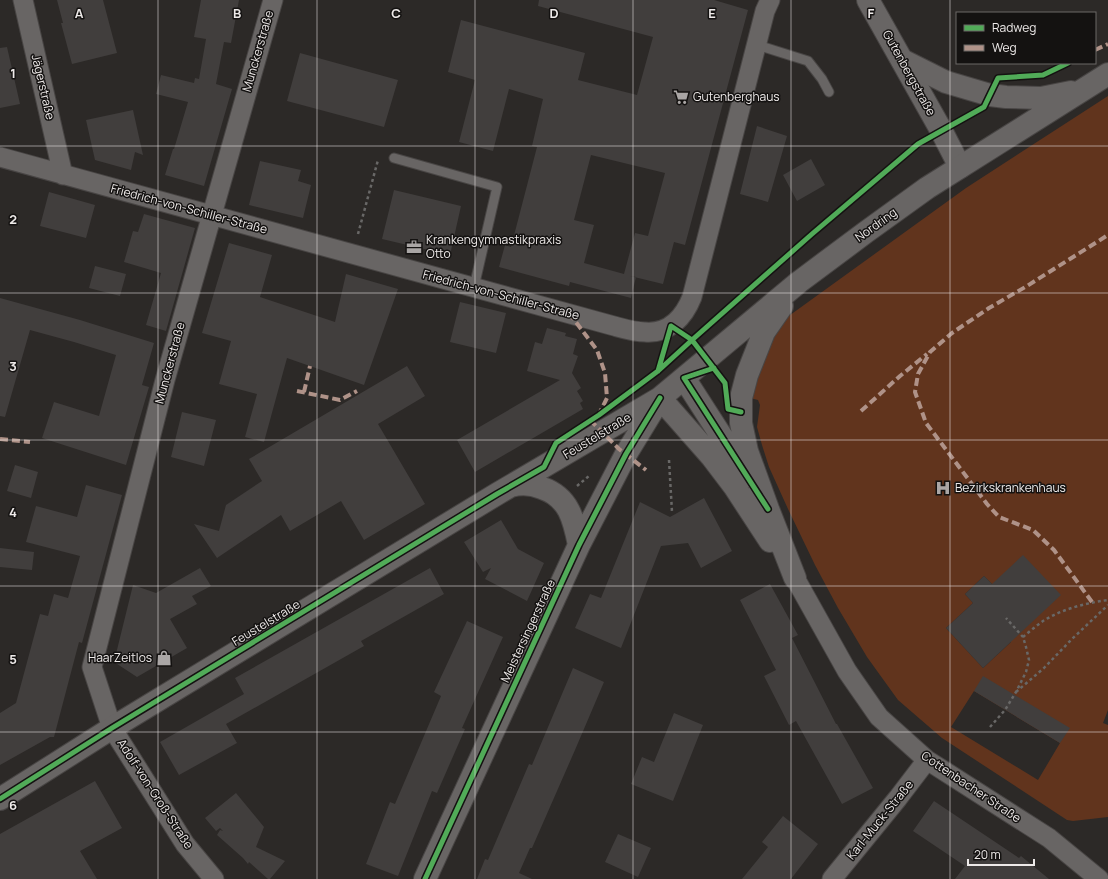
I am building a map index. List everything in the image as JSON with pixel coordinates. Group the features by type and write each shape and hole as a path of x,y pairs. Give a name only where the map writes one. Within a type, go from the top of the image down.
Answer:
{"main road":[{"name":"Gutenbergstraße","path":"868,0 941,130 960,167"},
{"path":"902,60 946,82 990,95 1041,98 1082,90"},
{"name":"Nordring","path":"660,398 799,282 866,232 927,188 1108,74"},
{"path":"795,578 747,451 741,423 741,398 747,375 764,332 799,282"},
{"path":"684,378 768,509"},
{"path":"660,398 712,457 734,486 795,578"},
{"name":"Feustelstraße","path":"0,799 112,728 511,486 660,398"},
{"name":"Meistersingerstraße","path":"425,879 579,545 626,454 660,398"},
{"path":"511,486 520,484 537,486 547,490 562,500 570,511 575,525 579,545"}],"street":[{"name":"Jägerstraße","path":"23,0 63,175"},
{"name":"Munckerstraße","path":"112,728 92,667 165,380 273,0"},
{"name":"Friedrich-von-Schiller-Straße","path":"0,158 635,331 647,333 660,331 671,326 680,319 688,308 692,297 756,45 765,11 770,0"},
{"name":"Cottenbacher Straße","path":"795,578 847,671 880,716 927,760 1048,838 1099,879"},
{"name":"Adolf-von-Groß-Straße","path":"112,728 185,844 214,879"},
{"name":"Karl-Muck-Straße","path":"832,879 927,760"}],"lane":[{"path":"756,45 808,61 822,79 829,92"},
{"path":"394,158 497,187 474,287"}],"path":[{"path":"353,254 380,154 394,158"},
{"path":"669,460 672,512"},
{"path":"1023,637 1043,621 1067,610 1092,602 1108,600"},
{"path":"1016,692 1044,668 1108,605"},
{"path":"990,727 1005,710 1016,692 1026,672 1029,660 1023,637 1006,618"}],"shaded area":[{"name":"Bezirkskrankenhaus","path":"1108,96 1108,710 1103,723 1108,725 1108,817 1073,821 1067,820 942,738 898,700 867,657 815,565 769,467 757,427 760,405 758,400 750,398 771,339 786,318 966,188","holes":["984,576 992,584 997,627 1011,642 983,668 946,628 973,603 965,594","974,691 1060,743 1038,780 951,727"]}],"building":[{"path":"57,0 103,0 117,53 72,64 61,23 63,23"},
{"path":"201,0 239,0 231,43 224,42 216,84 232,89 204,186 165,175 188,102 156,94 161,75 194,83 195,78 199,79 206,39 194,37"},
{"path":"539,0 714,0 748,10 685,245 674,242 663,284 636,277 631,298 570,282 569,286 499,267 505,245 511,247 537,147 532,146 543,99 509,89 493,151 459,142 475,80 448,72 461,20 585,53 578,80 637,95 653,37 538,6","holes":["591,155 665,173 648,236 635,233 624,274 584,263 594,225 574,220"]},
{"path":"7,47 20,104 0,108 0,48"},
{"path":"300,53 398,80 384,127 287,101"},
{"path":"133,110 143,155 135,152 131,170 95,160 86,120"},
{"path":"757,126 787,136 768,202 740,194"},
{"path":"811,159 825,185 797,201 783,175"},
{"path":"260,161 301,170 298,181 311,185 303,218 249,205"},
{"path":"394,190 461,206 450,255 382,239"},
{"path":"49,192 95,205 86,238 40,226"},
{"path":"144,214 195,228 166,331 146,325 161,273 124,262 133,231 138,232"},
{"path":"229,243 272,255 260,297 335,322 346,274 398,289 364,385 287,358 264,442 245,437 257,394 219,384 231,341 202,333"},
{"path":"95,266 126,274 120,296 89,288"},
{"path":"0,298 80,320 154,343 142,385 149,387 126,465 42,438 54,402 99,416 116,355 30,330 5,417 0,416"},
{"path":"460,302 506,313 496,353 450,342"},
{"path":"547,328 566,333 565,336 577,339 573,354 578,356 572,373 581,388 577,391 583,401 580,403 583,409 475,472 457,440 560,380 527,371 535,342 542,344"},
{"path":"407,366 425,396 378,424 425,504 364,540 341,501 290,531 281,515 217,558 194,524 219,531 226,505 262,481 249,459"},
{"path":"182,412 216,420 204,466 171,457"},
{"path":"15,465 38,472 31,498 7,491"},
{"path":"86,485 122,495 82,643 79,642 54,737 50,737 0,765 0,713 16,703 40,614 48,616 54,594 68,598 80,556 26,542 36,506 77,517"},
{"path":"704,498 732,551 701,568 688,543 661,546 621,648 575,628 590,594 601,598 640,502 670,517"},
{"path":"501,520 518,549 544,563 527,601 485,579 491,568 483,572 464,542"},
{"path":"0,548 34,552 32,570 0,567"},
{"path":"1023,555 1061,595 983,668 946,628 973,603 965,594 984,576 992,584"},
{"path":"200,568 211,586 192,596 197,604 170,619 187,648 137,677 114,662 133,585 156,593"},
{"path":"430,568 444,594 361,641 364,646 226,724 237,743 179,775 160,742 244,694 235,678"},
{"path":"770,584 798,635 792,638 836,724 873,788 842,804 796,721 789,725 764,676 776,670 740,600"},
{"path":"467,621 503,637 462,728 465,729 437,793 432,791 398,876 366,864 390,802 395,804 441,696 434,692"},
{"path":"573,668 604,682 532,848 530,848 519,873 532,879 477,879 485,859 488,860 529,764 532,765"},
{"path":"983,676 1070,728 1060,743 974,691"},
{"path":"674,713 703,725 673,801 631,784 642,757 654,762"},
{"path":"95,781 122,828 80,851 97,879 0,879 0,834"},
{"path":"236,793 264,827 256,847 285,861 270,879 268,879 249,862 248,864 217,835 220,830 223,831 220,828 216,831 205,818"},
{"path":"934,801 1019,858 1021,856 1049,879 955,879 965,866 913,831"},
{"path":"783,816 818,844 791,879 742,879 768,847 762,842"},
{"path":"618,834 651,848 638,877 605,862"}],"marked path":[{"path":"1096,50 1108,44"},
{"path":"1092,602 1054,550 1033,530 999,517 987,504 926,423 915,392 918,374 930,352 952,333 989,308 1108,235"},
{"path":"569,313 597,350 605,373 607,398 600,412"},
{"path":"861,411 927,354"},
{"path":"304,392 310,366"},
{"path":"297,391 340,400 357,391"},
{"path":"590,420 619,449 646,470"},
{"path":"0,439 30,442"}],"cycle path":[{"path":"0,799 112,728 544,467 556,443 599,415 658,371 812,234 918,144 984,107 998,78 1043,75 1066,64"},
{"path":"658,371 671,326 692,340 725,383 728,409 741,412"},
{"path":"714,368 684,378 768,509"},
{"path":"425,879 579,545 626,454 660,398"}],"place":[{"name":"Gutenberghaus","path":"681,97"},
{"name":"Krankengymnastikpraxis Otto","path":"414,247"},
{"name":"Bezirkskrankenhaus","path":"943,488"},
{"name":"HaarZeitlos","path":"164,658"}]}
